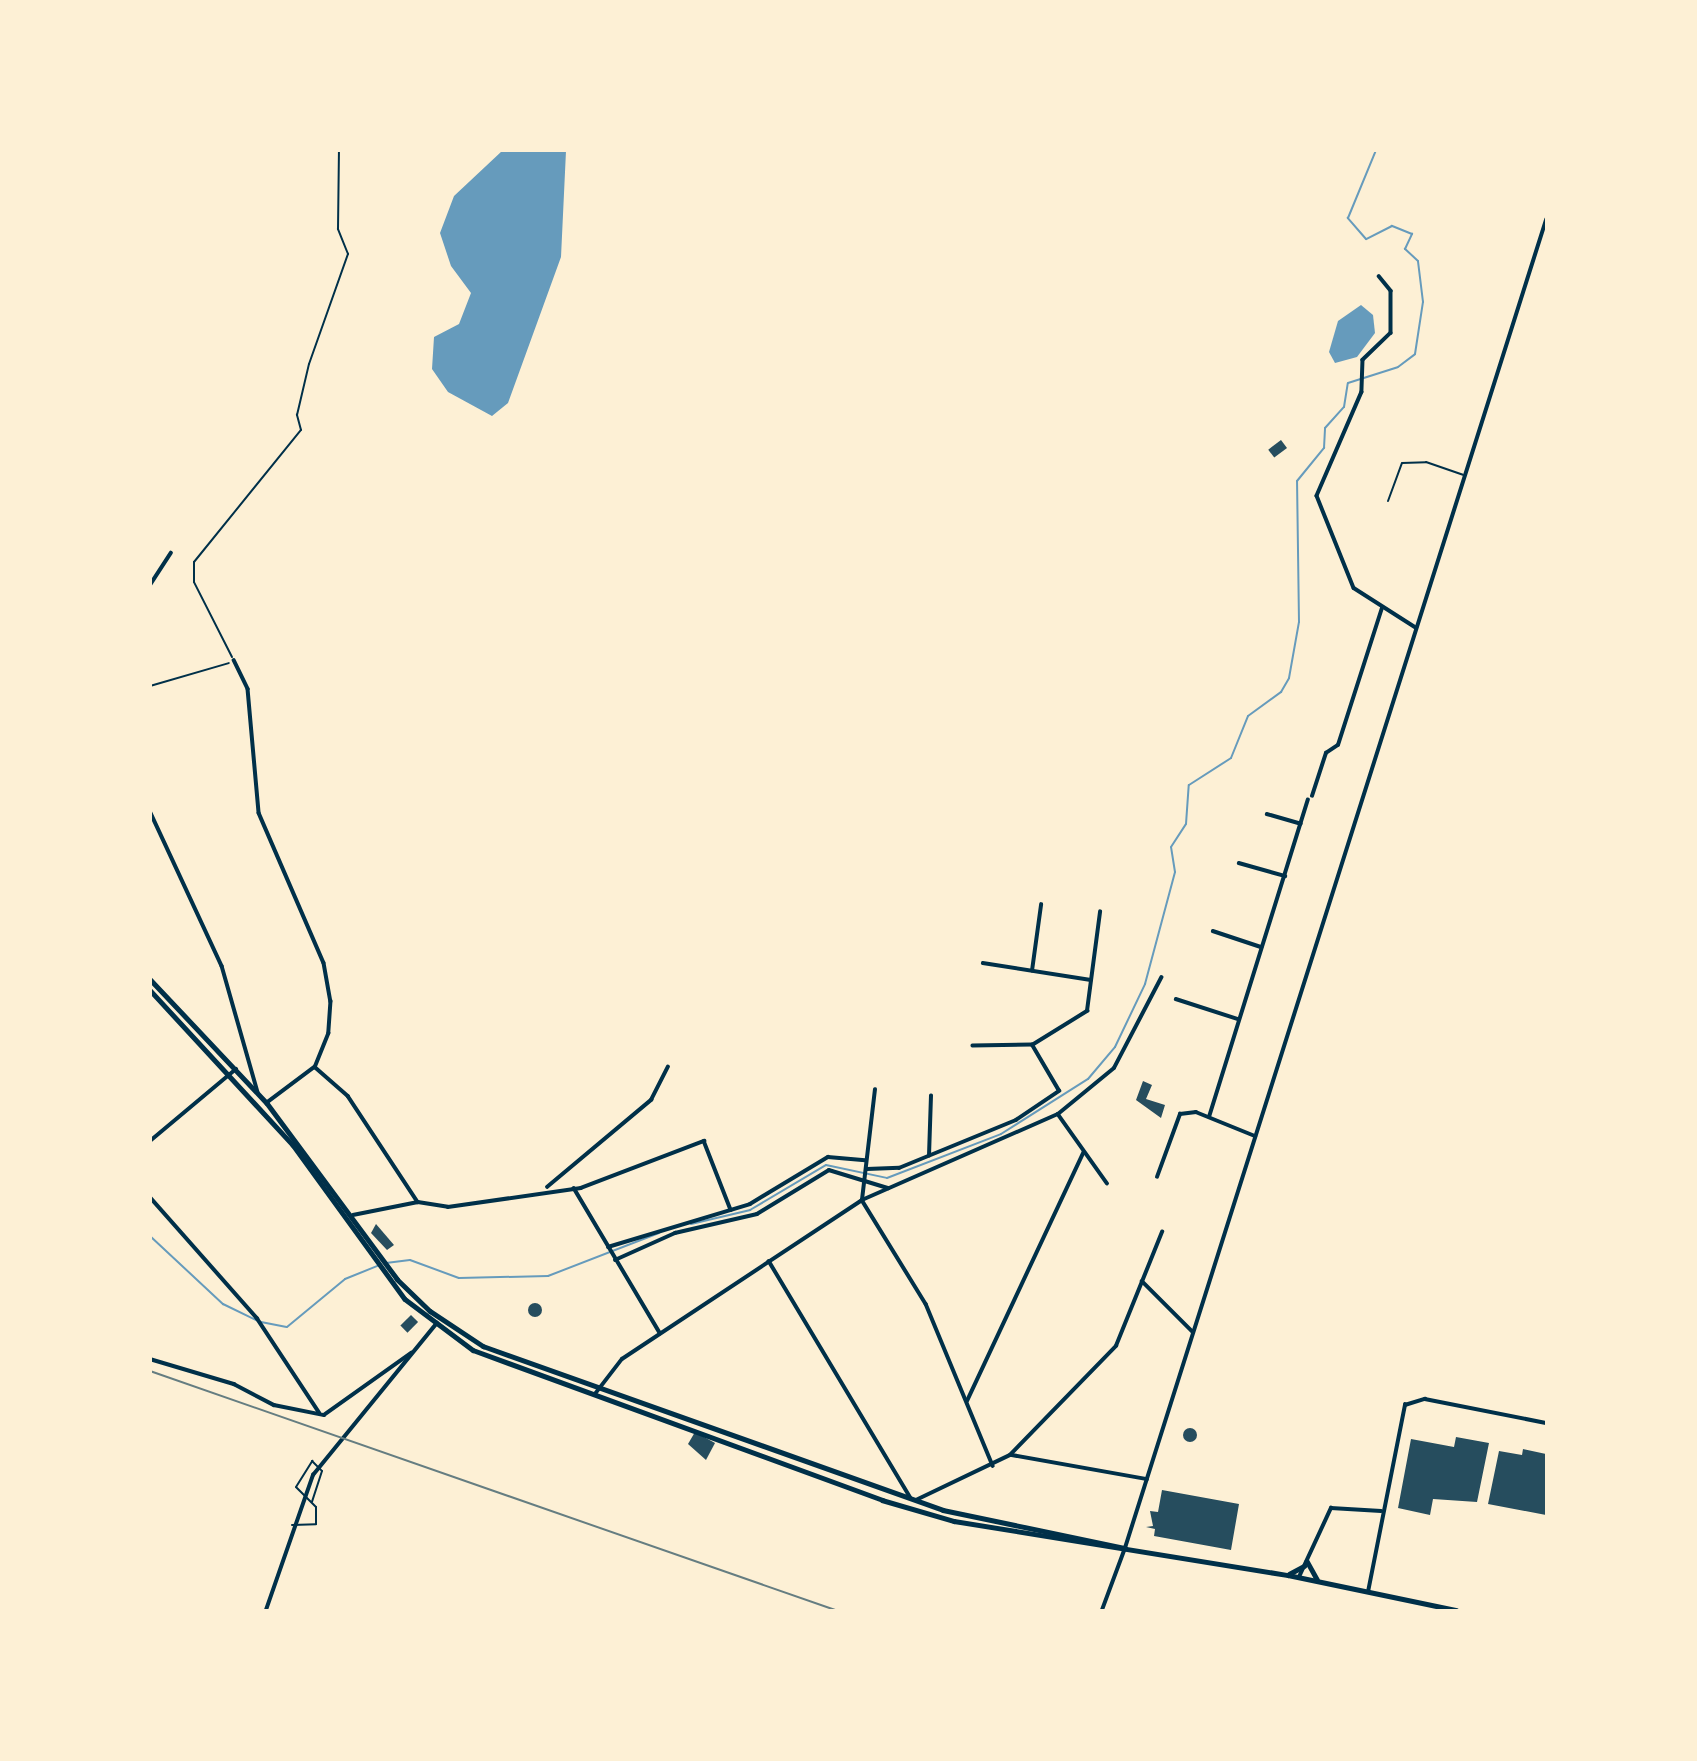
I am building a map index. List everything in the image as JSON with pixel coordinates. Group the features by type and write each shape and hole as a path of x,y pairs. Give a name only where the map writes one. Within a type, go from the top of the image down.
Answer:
{"main road":[{"path":"150,979 160,986 267,1103 353,1215 382,1269 434,1326 473,1350 595,1396 712,1433 894,1504 981,1527 1288,1574 1456,1611"},
{"path":"152,991 245,1090 317,1176 379,1261 440,1319 498,1353 914,1501 1125,1548"},
{"path":"245,1090 257,1093"},
{"path":"1288,1574 1306,1564 1317,1580"}],"street":[{"path":"1102,1611 1125,1548 1472,444 1546,220"},
{"path":"1379,276 1391,291 1391,333 1363,360 1365,379 1317,496 1354,588 1415,627"},
{"path":"150,584 171,553"},
{"path":"1209,1117 1301,824 1326,752 1338,745 1382,608"},
{"path":"234,660 247,689 259,813 326,972 330,1027 315,1067 267,1103"},
{"path":"150,811 222,966 257,1093"},
{"path":"1267,814 1301,824"},
{"path":"1239,863 1285,876"},
{"path":"1031,971 1041,905"},
{"path":"973,1046 1032,1045 1087,1011 1100,912"},
{"path":"1213,931 1261,947"},
{"path":"983,963 1091,980"},
{"path":"595,1396 598,1387 614,1366 862,1200 1058,1114 1114,1068 1161,978"},
{"path":"1176,999 1238,1019"},
{"path":"867,1169 889,1172 929,1156 1016,1120 1059,1091 1032,1045"},
{"path":"315,1067 348,1096 418,1202"},
{"path":"546,1188 651,1100 668,1067"},
{"path":"150,1141 236,1069"},
{"path":"876,1090 862,1200 926,1304 993,1466"},
{"path":"929,1156 932,1096"},
{"path":"1157,1177 1176,1117 1196,1112 1255,1136"},
{"path":"1058,1114 1083,1153 1107,1183"},
{"path":"353,1215 418,1202 448,1207 546,1188 574,1188 707,1142 732,1210"},
{"path":"967,1401 1083,1153"},
{"path":"608,1248 732,1210 767,1196 828,1157 865,1160"},
{"path":"614,1258 675,1233 757,1214 829,1170 865,1183 890,1188"},
{"path":"574,1188 660,1333"},
{"path":"150,1197 267,1330 320,1413"},
{"path":"769,1261 914,1501 993,1466 1010,1455 1116,1346 1162,1232"},
{"path":"1142,1281 1193,1332"},
{"path":"266,1611 296,1511 323,1457 440,1319"},
{"path":"150,1359 234,1384 274,1405 320,1413 344,1404 413,1352"},
{"path":"1368,1592 1402,1410 1410,1402 1425,1399 1546,1423"},
{"path":"1010,1455 1147,1479"},
{"path":"1299,1577 1334,1506 1382,1511"}],"lane":[{"path":"1388,501 1402,463 1426,462 1463,475"},
{"path":"292,1525 316,1524 312,1501 322,1471 312,1461 296,1488 312,1501"}],"path":[{"path":"150,686 234,660 193,568 215,530 301,430 297,415 309,364 348,254 338,229 339,150"}],"water":[{"path":"502,151 566,151 561,257 508,403 492,416 448,392 432,369 434,337 459,324 471,293 451,266 440,233 454,196"},
{"path":"1361,305 1373,315 1375,333 1357,357 1335,363 1329,352 1338,321"}],"building":[{"path":"1281,440 1287,448 1274,458 1268,450"},
{"path":"1143,1081 1152,1085 1146,1099 1165,1105 1161,1118 1136,1100"},
{"path":"376,1224 394,1245 387,1250 371,1233"},
{"path":"532,1303 538,1303 542,1310 538,1317 532,1317 528,1313 528,1307"},
{"path":"411,1315 418,1322 407,1333 400,1326"},
{"path":"1187,1428 1193,1428 1197,1435 1193,1442 1187,1442 1183,1438 1183,1432"},
{"path":"695,1432 715,1443 706,1460 688,1444"},
{"path":"1456,1437 1489,1443 1477,1502 1433,1499 1430,1515 1398,1508 1411,1439 1454,1447"},
{"path":"1523,1449 1546,1454 1546,1515 1488,1504 1499,1451 1522,1455"},
{"path":"1162,1490 1239,1504 1231,1550 1154,1536 1155,1529 1146,1527 1153,1526 1150,1511 1158,1512"}],"waterway":[{"path":"691,1224 750,1210 826,1165 887,1178 1001,1134 1088,1079 1115,1047 1145,984 1175,872 1171,847 1186,824 1189,785 1231,758 1248,716 1281,692 1289,678 1299,622 1297,481 1324,448 1325,428 1344,407 1348,383 1398,367 1415,354 1423,302 1418,261 1405,249 1412,234 1392,226 1366,239 1348,218 1376,150"},
{"path":"386,1263 410,1260 459,1278 548,1276 659,1233"},
{"path":"150,1236 223,1304 256,1320"},
{"path":"261,1322 287,1327 345,1279 377,1266"}],"railway":[{"path":"150,1371 835,1610"}]}
